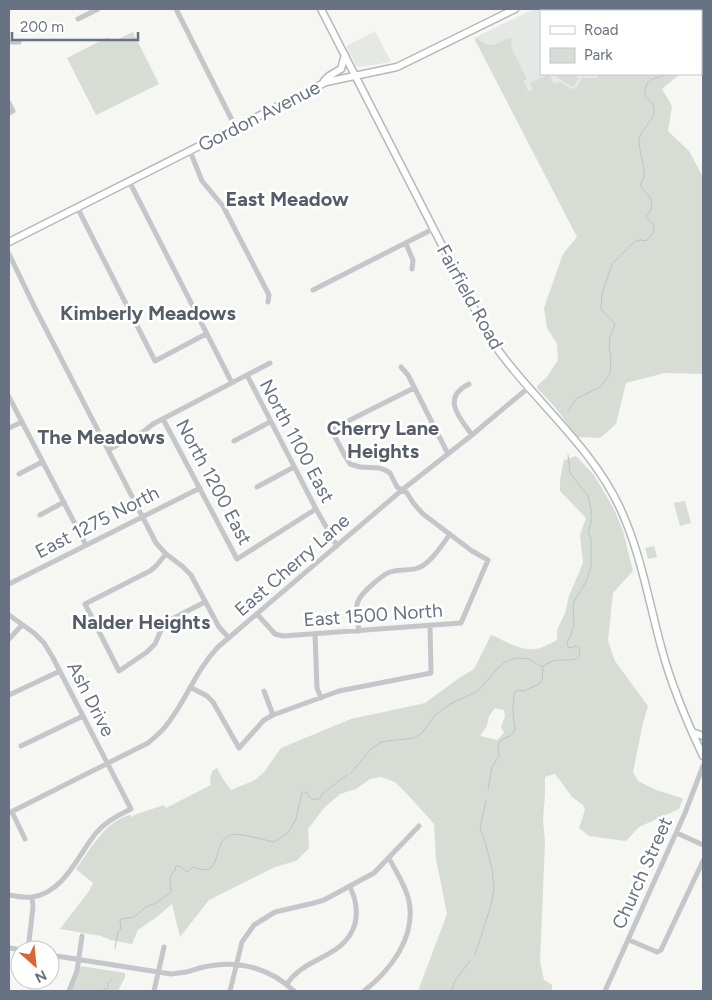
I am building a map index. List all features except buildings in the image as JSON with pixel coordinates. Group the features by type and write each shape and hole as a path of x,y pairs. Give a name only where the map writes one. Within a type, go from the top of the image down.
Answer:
{"main road":[{"name":"Fairfield Road","path":"322,9 489,337 528,388 571,436 603,479 619,506 629,527 637,552 662,652 675,692 703,756"},
{"name":"Gordon Avenue","path":"9,242 321,84 330,80 397,67 515,9"},
{"path":"321,84 341,68 345,55"},
{"path":"692,732 703,736"}],"street":[{"path":"78,18 98,9"},
{"path":"176,9 236,128"},
{"path":"9,42 18,42"},
{"path":"9,103 11,112"},
{"path":"190,151 202,181 223,206 269,295 268,302"},
{"path":"129,182 232,383"},
{"path":"77,207 154,361 206,334"},
{"path":"313,290 433,229"},
{"path":"406,244 414,260 412,269"},
{"path":"9,254 156,543 190,575 219,627 229,638"},
{"path":"108,450 143,432 153,424 270,363"},
{"path":"401,366 408,375 448,454"},
{"name":"North 1100 East","path":"246,375 337,546"},
{"path":"469,384 462,387 458,392 454,398 454,403 457,414 472,435"},
{"path":"359,631 356,610 361,594 384,574 392,571 418,568 428,562 450,534 423,514 407,493 397,487 390,473 379,468 360,467 350,464 332,431 334,428 414,388"},
{"name":"East Cherry Lane","path":"10,813 139,748 157,735 166,726 210,656 229,638 402,490 528,388"},
{"path":"9,397 86,545"},
{"name":"North 1200 East","path":"163,419 237,559 316,509"},
{"path":"9,428 22,422"},
{"path":"234,441 270,422"},
{"path":"19,474 42,462"},
{"path":"257,487 294,467"},
{"name":"East 1275 North","path":"9,584 200,488"},
{"path":"40,514 64,502"},
{"name":"East 1500 North","path":"257,614 275,634 283,636 461,623 488,560 472,551 450,534"},
{"path":"166,554 150,571 84,604 118,671 147,652 155,644 166,622 205,602"},
{"name":"Ash Drive","path":"9,615 34,633 44,643 130,809 106,823 62,881 53,889 32,897"},
{"path":"9,639 22,625"},
{"path":"190,686 213,702 239,748 264,720 273,715 340,691 431,673 430,626"},
{"path":"315,634 317,688 320,698"},
{"path":"9,695 60,671"},
{"path":"264,691 273,715"},
{"path":"21,746 83,716"},
{"name":"Church Street","path":"608,990 686,813 703,766"},
{"path":"10,813 25,839"},
{"path":"230,991 242,942 254,924 275,912 314,904 374,873 419,826"},
{"path":"677,833 703,845"},
{"path":"364,991 378,980 393,962 408,932 410,914 408,899 389,858"},
{"path":"629,940 657,952 662,950 703,861"},
{"path":"286,984 296,972 342,946 352,933 357,916 355,897 350,887"},
{"path":"9,895 32,897 33,907 29,940"},
{"path":"69,991 76,971 82,936"},
{"path":"154,991 164,947"},
{"path":"60,956 171,974 217,964 237,964 269,973 294,991"}],"shaded area":[{"path":"534,9 591,9 540,10 540,75 598,75 600,89 542,168 474,38"},
{"path":"375,31 391,62 359,67 346,46"}],"green space":[{"path":"591,9 679,9 678,10"},
{"path":"133,32 159,84 96,115 67,58 108,37 112,42"},
{"path":"478,38 485,44 492,45 512,38 511,47 527,79 523,81 528,90 527,92 533,89 530,83 547,75 550,75 554,84 560,82 571,89 576,88 583,77 598,78 598,75 679,75 662,89 672,106 668,131 689,151 703,177 703,374 665,373 626,383 616,424 600,438 577,437 555,407 537,388 558,360 557,344 547,328 544,308 563,254 577,237 475,40"},
{"path":"558,75 574,75 579,78 574,86 571,86 557,77"},
{"path":"576,456 594,475 614,509 623,531 633,571 613,593 608,641 615,661 648,706 633,772 638,781 656,790 683,799 679,809 639,827 626,841 589,836 579,828 585,810 583,805 572,797 555,774 545,777 543,820 545,843 540,961 544,980 552,985 552,991 418,991 447,914 436,859 434,824 395,782 381,777 370,779 356,789 340,794 324,808 308,829 309,848 296,861 275,867 209,900 180,937 172,904 138,930 132,944 101,936 60,929 93,883 76,869 99,837 121,818 130,815 132,817 164,805 166,808 211,785 212,771 217,768 231,790 255,780 264,772 281,748 351,719 425,703 474,669 491,635 510,644 529,649 539,648 557,640 557,630 583,563 580,535 586,518 560,491 564,460","holes":["495,708 504,710 505,716 501,727 504,733 497,740 480,736 487,726 489,716"]},
{"path":"685,501 691,523 680,526 674,503"},
{"path":"654,546 657,557 648,559 645,548"},
{"path":"81,966 125,973 125,977 118,991 71,991"}],"waterway":[{"path":"568,412 576,399 600,387 610,374 610,337 615,324 601,309 602,294 612,264 635,241 646,241 654,232 654,226 646,217 651,210 652,204 649,196 641,187 644,172 639,141 654,110 653,105 645,96 647,83 665,75"},
{"path":"543,666 555,661 574,660 579,656 579,647 568,647 567,642 574,624 573,606 575,599 586,582 591,567 591,539 588,532 591,523 591,509 588,496 570,473 568,455"},
{"path":"351,773 371,749 381,742 414,738 422,733 435,715 450,704 478,691 505,662 516,658 529,659 543,666"},
{"path":"488,789 492,767 499,756 498,745 501,740 512,734 515,728 514,693 518,690 524,691 539,684 542,680 543,667"},
{"path":"115,948 118,932 121,929 120,920 134,917 146,907 156,903 171,892 170,878 176,866 187,872 193,867 203,870 209,869 214,863 221,843 228,836 232,835 244,835 274,842 288,833 296,819 302,792 306,792 311,799 319,799 322,794 347,775"},
{"path":"475,955 491,905 494,889 492,869 480,828 486,801"},
{"path":"451,991 456,979 470,961"},
{"path":"104,991 104,988 108,988 108,983 112,979"}],"district":[{"name":"East Meadow","path":"287,199"},
{"name":"Kimberly Meadows","path":"148,313"},
{"name":"The Meadows","path":"101,437"},
{"name":"Cherry Lane Heights","path":"383,440"},
{"name":"Nalder Heights","path":"141,622"}]}
